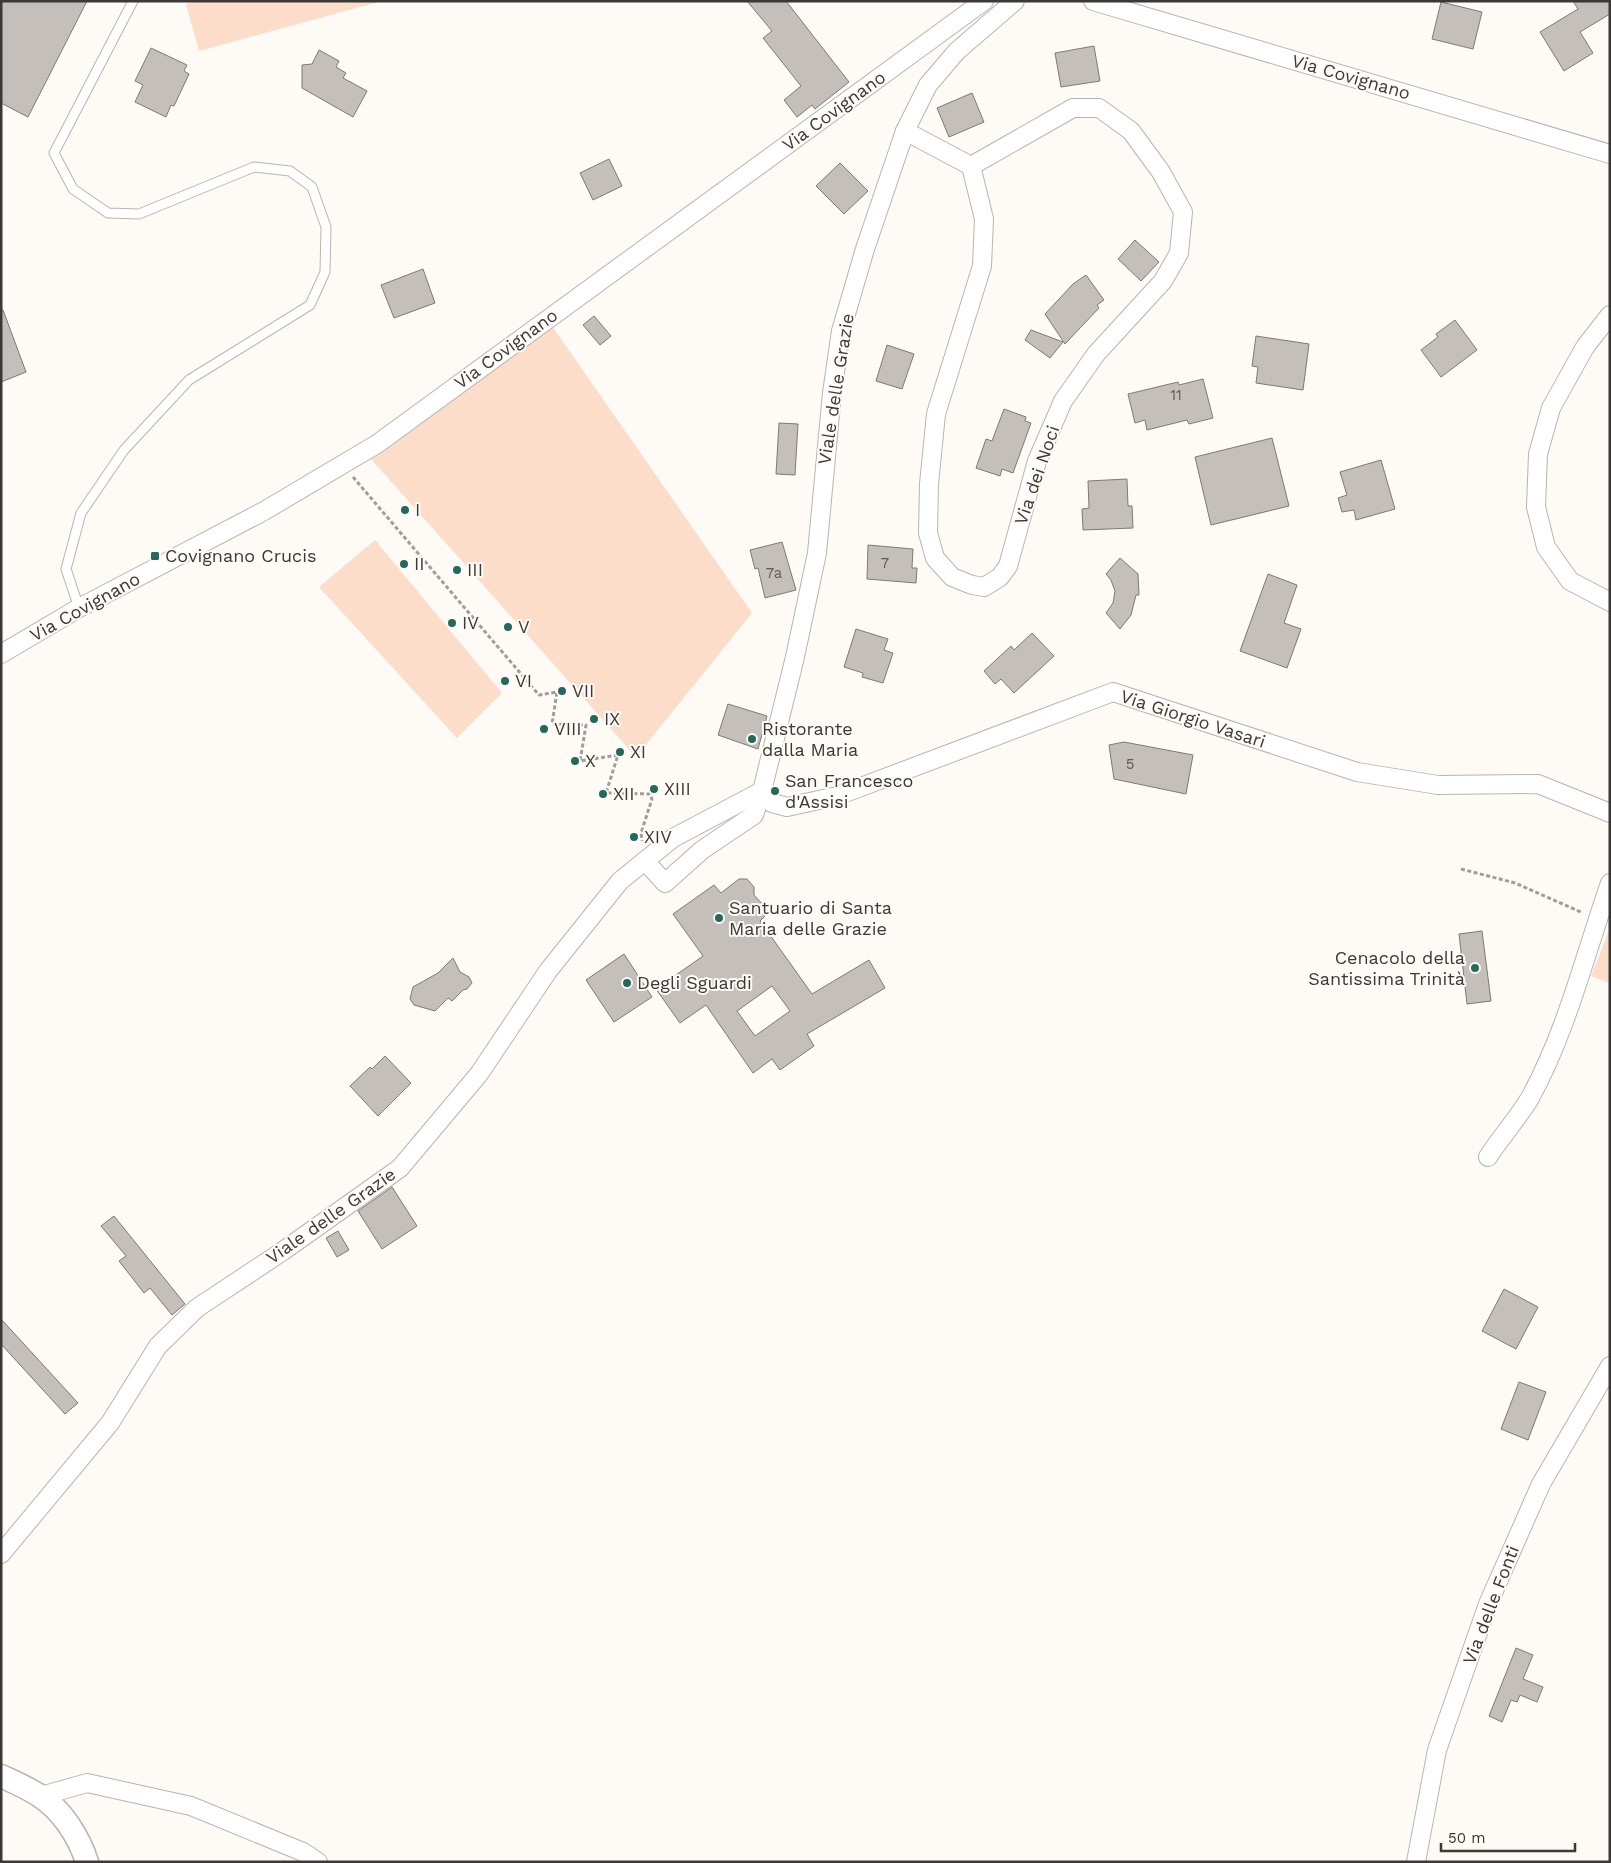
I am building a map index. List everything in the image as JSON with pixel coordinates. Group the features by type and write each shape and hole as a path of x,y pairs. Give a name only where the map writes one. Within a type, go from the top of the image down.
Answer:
{"street":[{"name":"Via Covignano","path":"1,654 79,608 264,511 377,444 984,1"},
{"name":"Viale delle Grazie","path":"645,861 665,883 702,850 754,815 762,792 817,553 824,454 842,331 864,248 905,130 928,85 958,51 1015,1"},
{"name":"Via Covignano","path":"1093,1 1610,154"},
{"name":"Via dei Noci","path":"1073,108 1099,108 1131,131 1161,172 1184,212 1179,254 1163,281 1096,354 1063,401 1038,461 1008,566 1000,577 984,587 972,585 952,577 935,558 928,533 929,484 936,414 982,266 984,219 971,166 1073,108"},
{"path":"905,130 971,166"},
{"path":"1610,315 1584,347 1551,408 1538,454 1536,507 1546,547 1570,581 1610,602"},
{"name":"Via Giorgio Vasari","path":"762,792 772,803 787,807 837,796 1113,692 1357,772 1438,785 1538,784 1610,813"},
{"name":"Viale delle Grazie","path":"1,1554 110,1423 158,1346 197,1308 283,1251 400,1168 479,1074 548,971 614,888 673,838 762,792"},
{"path":"1488,1157 1529,1099 1553,1050 1610,883"},
{"name":"Via delle Fonti","path":"1416,1862 1437,1750 1488,1604 1541,1484 1610,1366"},
{"path":"1,1776 41,1796 80,1840 87,1862"},
{"path":"41,1796 86,1783 191,1806 303,1852 318,1862"}],"lane":[{"path":"79,608 66,569 81,513 124,450 189,380 310,305 325,272 326,227 312,187 290,171 254,167 139,214 108,213 73,190 54,153 133,1"}],"path":[{"path":"344,464 539,695 557,692 552,724 586,725 580,761 618,756 606,793 650,794 652,799 641,833 645,861"},
{"path":"1461,869 1515,883 1597,919"}],"shaded area":[{"path":"197,1 382,1 199,51 186,4"},
{"path":"552,326 752,613 636,757 371,459"},
{"path":"375,540 502,693 457,738 319,587"},
{"path":"1610,928 1610,983 1591,976"}],"building":[{"path":"1,1 87,1 28,117 1,103"},
{"path":"747,1 786,1 849,82 815,109 812,105 797,117 784,100 801,86 763,38 772,31"},
{"path":"1573,1 1610,1 1610,14 1580,32 1593,53 1564,71 1540,32 1578,9"},
{"path":"1441,2 1482,12 1473,49 1432,39"},
{"path":"1094,46 1100,81 1061,87 1055,53"},
{"path":"151,48 187,65 184,71 189,74 174,106 171,105 166,117 135,102 143,85 135,81"},
{"path":"319,50 339,61 336,67 346,73 343,78 367,91 353,117 302,88 302,65 312,64"},
{"path":"972,93 984,122 949,137 937,108"},
{"path":"609,159 622,186 593,200 580,173"},
{"path":"840,163 868,191 844,214 816,186"},
{"path":"1135,240 1159,262 1141,281 1118,259"},
{"path":"423,269 435,303 394,318 381,285"},
{"path":"1086,275 1104,300 1097,305 1099,308 1065,344 1045,314 1073,284"},
{"path":"3,310 26,372 1,382 1,311"},
{"path":"594,316 611,336 600,345 583,325"},
{"path":"1455,320 1477,350 1441,377 1421,350 1438,337 1436,334"},
{"path":"1031,330 1063,342 1050,358 1025,340"},
{"path":"1256,336 1309,344 1303,390 1256,383 1258,367 1252,366"},
{"path":"887,345 914,354 902,389 876,381"},
{"path":"1203,379 1213,418 1189,424 1187,420 1147,430 1145,420 1135,423 1128,394 1178,382 1179,385"},
{"path":"1004,409 1026,417 1025,421 1031,423 1013,473 1002,469 1000,476 976,468 986,439 992,441"},
{"path":"779,423 798,424 795,475 776,474"},
{"path":"1272,438 1289,506 1211,525 1195,457"},
{"path":"1381,460 1395,509 1356,520 1354,510 1342,512 1338,498 1347,495 1340,472"},
{"path":"1127,479 1128,506 1132,506 1133,528 1083,530 1082,509 1089,508 1088,481"},
{"path":"782,542 796,590 765,598 758,568 755,569 750,550"},
{"path":"868,545 913,549 912,568 917,568 916,583 867,579"},
{"path":"1120,558 1138,574 1139,595 1136,595 1131,615 1120,629 1106,613 1113,603 1115,591 1111,580 1106,574"},
{"path":"1268,574 1297,585 1284,623 1301,629 1287,668 1240,651"},
{"path":"856,629 888,639 884,650 893,653 883,683 862,677 863,673 844,667"},
{"path":"1032,633 1054,656 1014,693 1001,679 995,684 984,671 1011,646 1014,650"},
{"path":"728,704 767,716 758,749 718,735"},
{"path":"1124,742 1193,755 1186,794 1114,779 1109,745"},
{"path":"739,879 747,879 754,887 754,895 765,907 765,916 760,921 812,994 869,960 885,988 807,1034 814,1046 780,1070 772,1059 753,1073 706,1005 680,1023 656,989 703,956 673,914 714,885 721,893","holes":["772,986 790,1011 755,1036 737,1011"]},
{"name":"Cenacolo della Santissima Trinità","path":"1482,931 1491,1001 1467,1004 1459,934"},
{"path":"624,954 652,997 614,1022 586,980"},
{"path":"453,958 460,972 469,977 472,983 452,1001 448,998 435,1011 414,1005 410,999 413,987 438,973"},
{"path":"385,1056 411,1083 378,1116 350,1086"},
{"path":"392,1187 417,1226 382,1249 358,1211"},
{"path":"114,1216 185,1304 172,1315 150,1288 144,1293 119,1261 126,1256 101,1226"},
{"path":"338,1231 349,1250 337,1257 326,1238"},
{"path":"1504,1289 1538,1307 1516,1349 1482,1331"},
{"path":"1,1319 78,1403 65,1414 1,1344"},
{"path":"1519,1382 1546,1392 1528,1440 1501,1429"},
{"path":"1516,1648 1533,1655 1523,1679 1543,1687 1537,1702 1520,1695 1517,1702 1511,1700 1502,1722 1489,1716"}],"place":[{"name":"I","path":"405,510"},
{"name":"Covignano Crucis","path":"155,556"},
{"name":"II","path":"404,564"},
{"name":"III","path":"457,570"},
{"name":"IV","path":"452,623"},
{"name":"V","path":"508,627"},
{"name":"VI","path":"505,681"},
{"name":"VII","path":"562,691"},
{"name":"IX","path":"594,719"},
{"name":"VIII","path":"544,729"},
{"name":"Ristorante dalla Maria","path":"752,739"},
{"name":"XI","path":"620,752"},
{"name":"X","path":"575,761"},
{"name":"XIII","path":"654,789"},
{"name":"San Francesco d'Assisi","path":"775,791"},
{"name":"XII","path":"603,794"},
{"name":"XIV","path":"634,837"},
{"name":"Santuario di Santa Maria delle Grazie","path":"719,918"},
{"name":"Cenacolo della Santissima Trinità","path":"1475,968"},
{"name":"Degli Sguardi","path":"627,983"}]}
